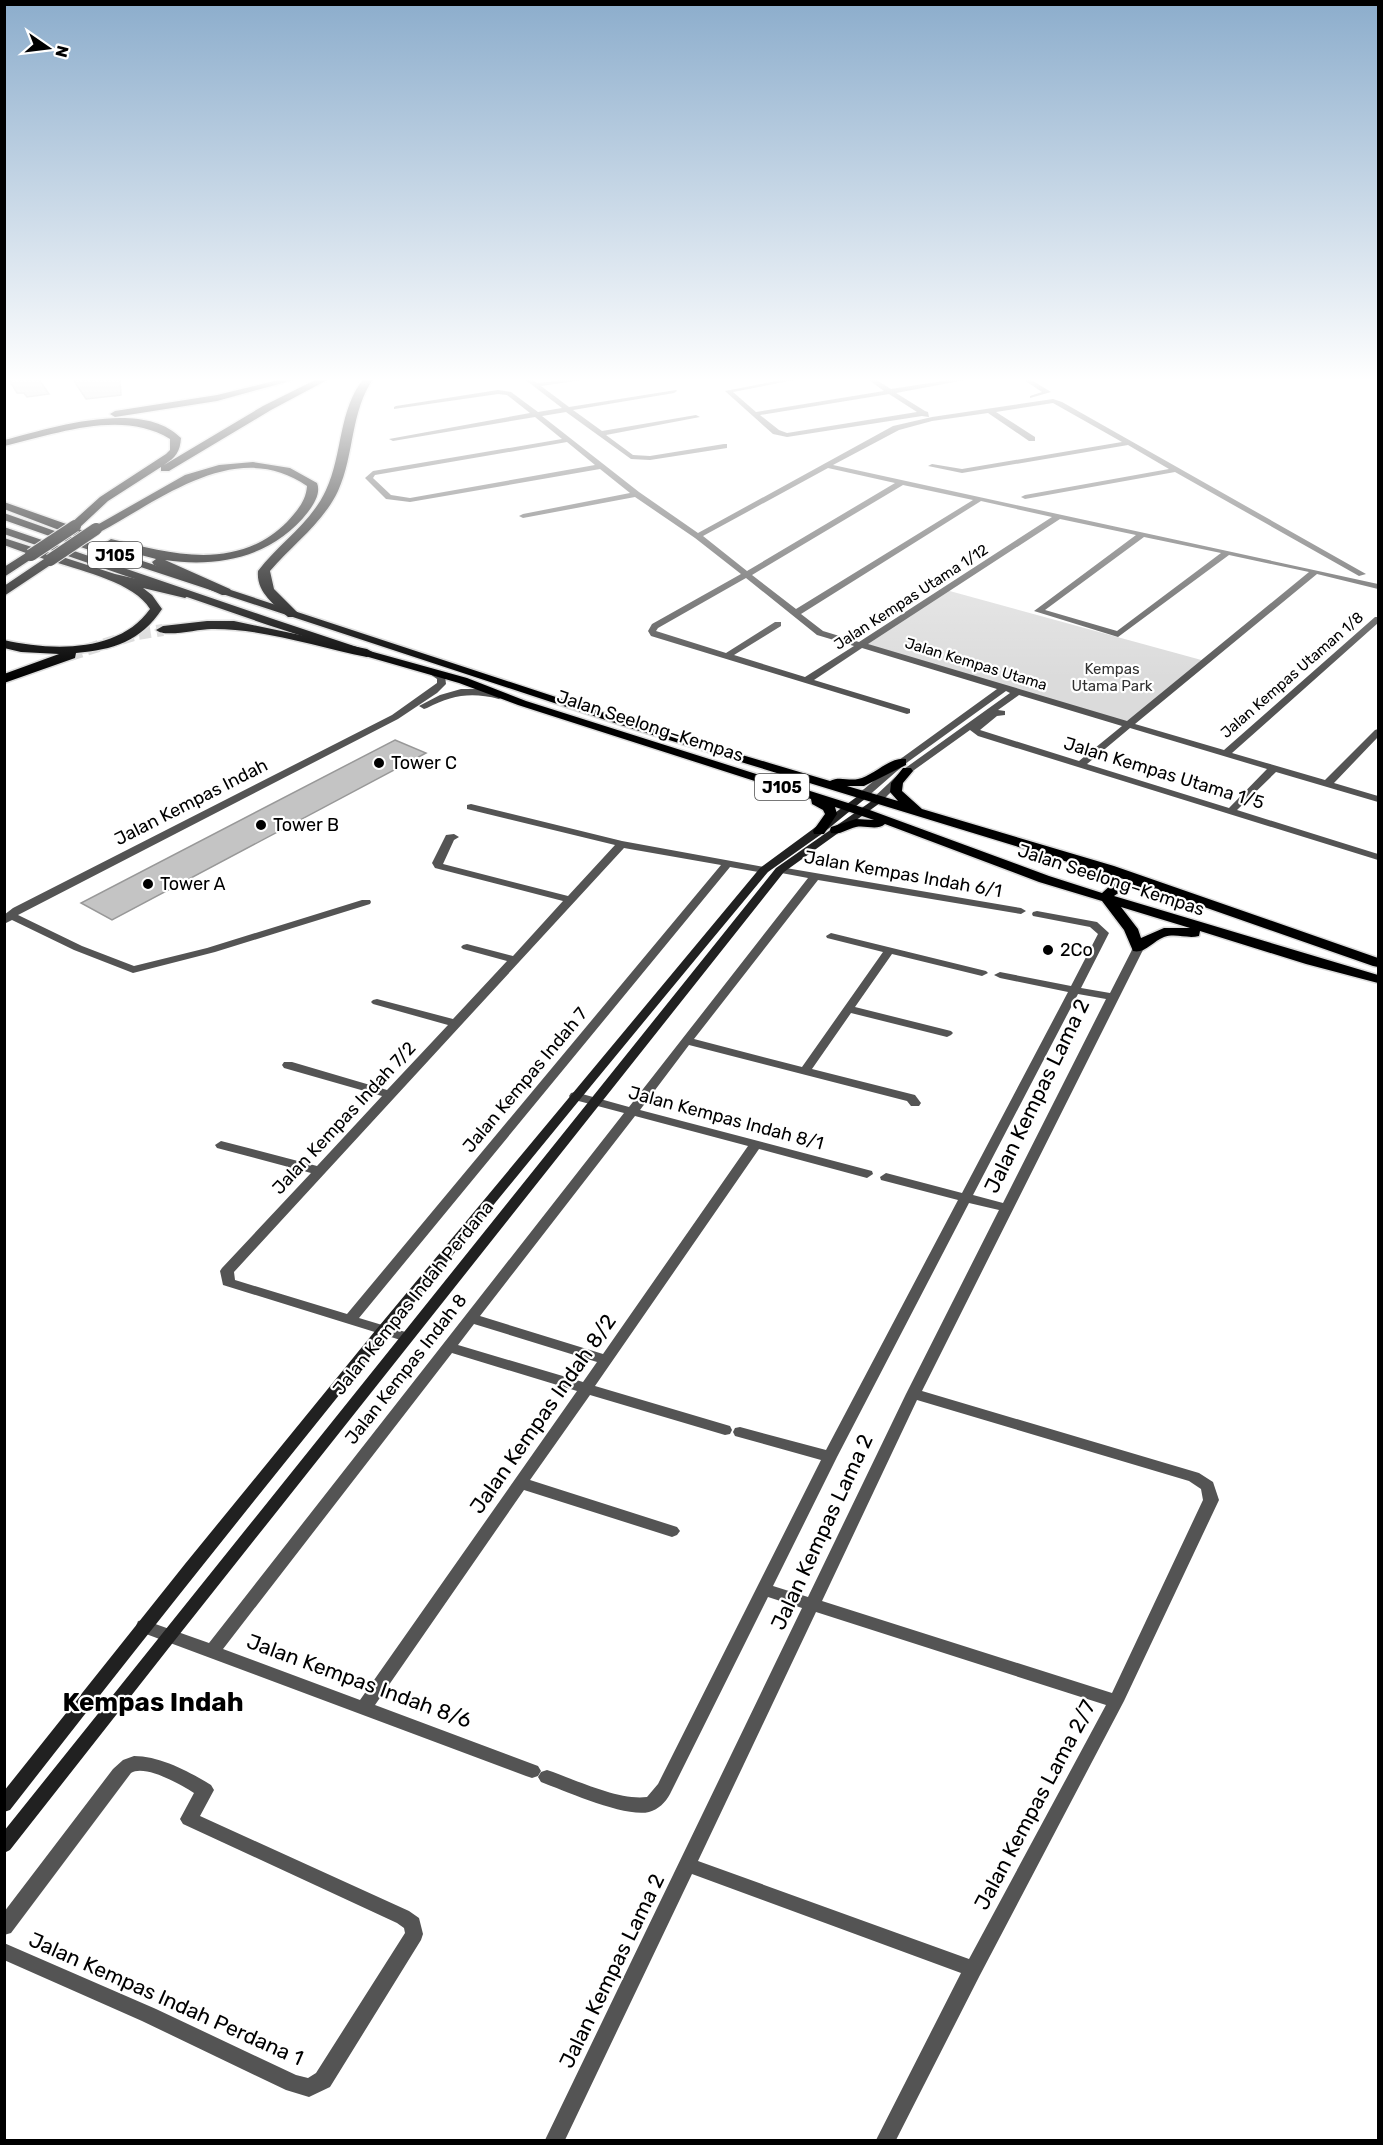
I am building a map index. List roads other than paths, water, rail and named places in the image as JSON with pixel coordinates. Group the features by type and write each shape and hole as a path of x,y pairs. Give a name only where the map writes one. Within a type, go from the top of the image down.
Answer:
{"highway":[{"path":"75,526 104,499 136,478"},
{"path":"5,573 153,478"},
{"path":"4,592 168,478"},
{"path":"96,529 176,483 190,478"},
{"path":"111,543 173,558 212,558 255,550 284,534 308,504 313,495 313,485 302,478"},
{"path":"293,614 264,586 262,579 264,571 329,500 337,478"},
{"path":"4,504 23,513 111,543 226,591"},
{"path":"4,541 111,577 185,594"},
{"path":"4,644 32,649 75,649 108,644 142,628 152,618 156,609 153,602 141,591 111,577"},
{"path":"163,630 207,625 234,626 368,653"},
{"path":"4,679 70,655"}],"main road":[{"name":"J105","path":"4,516 226,591"},
{"name":"J105","path":"4,530 185,594"},
{"name":"Jalan Seelong–Kempas","path":"226,591 637,727 876,801 1109,869 1378,963"},
{"name":"Jalan Seelong–Kempas","path":"185,594 368,653 478,684 522,703 863,812 938,838 971,853 1106,897 1378,980"},
{"path":"637,727 710,743 793,770 850,784 905,766"},
{"path":"905,766 897,783 896,792 900,798 913,807 944,821"},
{"path":"743,775 825,806 831,814 819,831"},
{"path":"836,830 856,823 878,823 971,853"},
{"path":"1160,888 1138,884 1120,885 1106,897 1131,929 1138,948 1158,932 1178,930 1311,961"}],"street":[{"path":"369,478 389,497 410,500 534,478"},
{"name":"Jalan Kempas Utama","path":"617,478 636,494 698,536 820,633 1378,799"},
{"path":"698,536 805,478"},
{"path":"884,478 1378,586"},
{"path":"1025,497 1129,478"},
{"path":"1189,478 1362,574"},
{"path":"902,482 655,626 652,631 654,634 907,711"},
{"path":"523,516 636,494"},
{"path":"796,613 979,499"},
{"name":"Jalan Kempas Utama 1/12","path":"807,680 1059,516"},
{"path":"1142,534 1038,611 1118,634 1228,552"},
{"path":"1081,765 1315,571"},
{"name":"Jalan Kempas Utaman 1/8","path":"1225,754 1378,619"},
{"path":"728,656 778,624"},
{"path":"395,717 426,697 441,684 440,676 425,669"},
{"path":"862,796 905,766 1004,688"},
{"path":"395,717 444,695 466,690 486,692 522,703"},
{"path":"876,801 905,766 954,739 1017,692"},
{"name":"Jalan Kempas Utama 1/5","path":"1002,713 995,713 974,730 1378,857"},
{"name":"Jalan Kempas Indah","path":"7,918 142,845 395,717"},
{"path":"1327,784 1378,732"},
{"path":"1231,811 1274,768"},
{"name":"Jalan Kempas Indah Perdana","path":"4,1805 144,1626 384,1329 764,870 819,831 862,796"},
{"name":"Jalan Kempas Indah Perdana","path":"4,1845 780,870 876,801"},
{"path":"471,807 622,844 764,870"},
{"path":"454,837 447,839 437,863 439,866 571,900"},
{"name":"Jalan Kempas Indah 7/2","path":"407,1336 234,1285 228,1282 227,1271 622,844"},
{"name":"Jalan Kempas Indah 7","path":"350,1320 728,864"},
{"name":"Jalan Kempas Indah 6/1","path":"780,870 1021,911"},
{"name":"Jalan Kempas Indah 8","path":"212,1650 815,876"},
{"path":"7,918 133,970 211,950 366,902"},
{"path":"1037,914 1093,924 1104,933 763,1589 1116,1701"},
{"path":"831,936 982,973"},
{"path":"466,947 516,960"},
{"name":"Jalan Kempas Lama 2","path":"555,2140 913,1394 1138,948"},
{"path":"806,1071 889,951"},
{"path":"1000,975 1112,997"},
{"path":"377,1002 456,1024"},
{"path":"849,1009 947,1033"},
{"path":"686,1041 911,1098 915,1103"},
{"path":"288,1065 390,1095"},
{"name":"Jalan Kempas Indah 8/1","path":"575,1096 867,1174"},
{"name":"Jalan Kempas Indah 8/2","path":"364,1708 756,1144"},
{"path":"221,1145 320,1171"},
{"path":"886,1177 1006,1208"},
{"path":"471,1318 607,1360"},
{"path":"448,1347 724,1430"},
{"name":"Jalan Kempas Lama 2/7","path":"886,2140 973,1969 1116,1701 1211,1500 1208,1486 1194,1477 913,1394"},
{"path":"740,1432 830,1457"},
{"path":"521,1483 672,1531"},
{"name":"Jalan Kempas Indah 8/6","path":"144,1626 540,1774 626,1803 646,1805 657,1800 763,1589"},
{"name":"Jalan Kempas Indah Perdana 1","path":"4,1927 127,1766 136,1762 205,1790 189,1818 403,1917 413,1924 414,1934 323,2080 309,2088 293,2083 149,2015 4,1951"},
{"path":"688,1865 973,1969"}],"tunnel":[{"path":"70,655 137,634 163,630"}],"place":[{"name":"Tower C","path":"379,763"},
{"name":"Tower B","path":"261,825"},
{"name":"Tower A","path":"148,884"},
{"name":"2Co","path":"1048,950"}],"district":[{"name":"Kempas Indah","path":"153,1702"}],"park label":[{"name":"Kempas Utama Park","path":"1112,678"}]}
